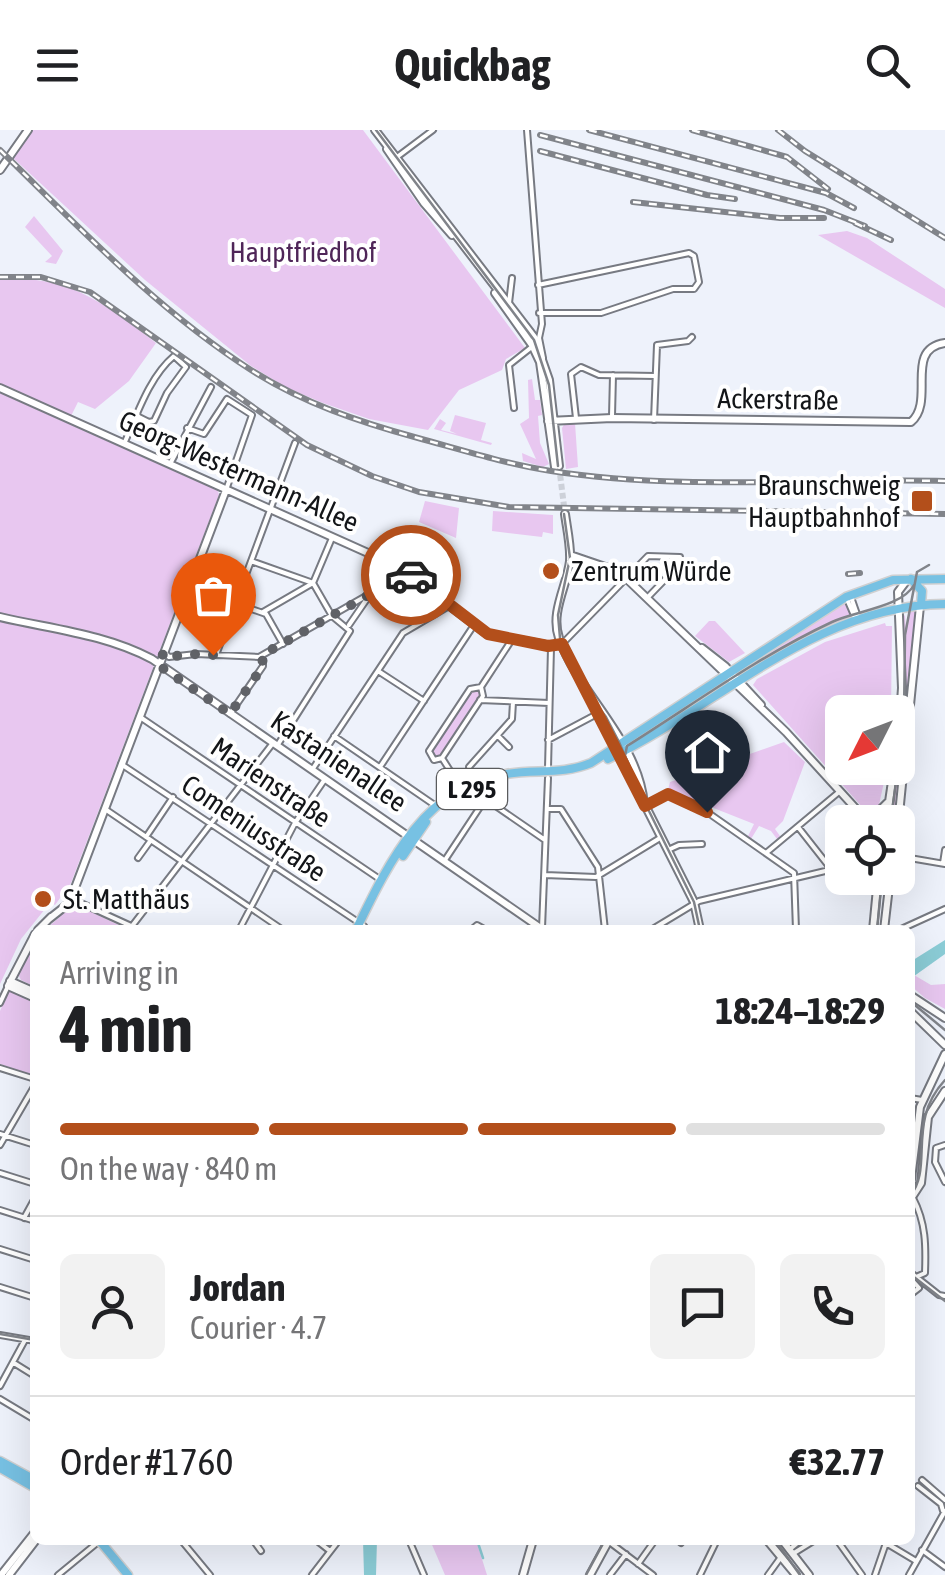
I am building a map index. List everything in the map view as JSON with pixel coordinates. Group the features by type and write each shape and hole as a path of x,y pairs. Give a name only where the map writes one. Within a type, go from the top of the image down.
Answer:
{"main road":[{"path":"910,579 922,591 925,605"},
{"name":"L 295","path":"621,749 848,596 877,584 945,579"},
{"name":"L 295","path":"361,925 380,880 411,838 436,806 470,785 504,774 548,776 581,767 621,749 814,638 898,609 945,604"},
{"name":"L 295","path":"361,925 411,838 470,785"},
{"path":"0,1465 30,1478"},
{"path":"0,1465 30,1485"},
{"path":"105,1545 131,1575"}],"street":[{"path":"0,170 28,130"},
{"path":"375,130 522,326 534,333 542,357 557,466"},
{"path":"396,158 433,130"},
{"path":"526,130 540,314 533,346 542,357"},
{"path":"420,191 522,326 543,374 552,420"},
{"path":"538,285 689,253 694,256 698,276 694,289 672,290 601,312 540,314"},
{"path":"509,304 512,278"},
{"path":"654,420 657,346 686,342 692,337"},
{"name":"Ackerstraße","path":"552,420 911,422 920,410 924,356 932,346 945,343"},
{"path":"514,408 509,366 533,346"},
{"path":"124,444 136,416 155,379 173,356 186,367 171,386 153,422 136,416"},
{"path":"576,418 571,374 581,367 600,375 655,376"},
{"path":"612,418 613,376"},
{"path":"170,464 212,386"},
{"name":"Georg-Westermann-Allee","path":"0,388 408,572 488,634 551,646 562,644"},
{"path":"44,925 70,898 253,417 228,398 204,434 187,428"},
{"path":"216,656 295,443"},
{"path":"563,514 569,557 557,616 558,635 639,779 645,805 694,902 699,925"},
{"path":"263,612 313,584 332,538"},
{"path":"562,644 648,556 678,556 682,561 647,598"},
{"path":"569,557 627,580 729,674 852,805"},
{"path":"132,925 275,744 350,630 332,616 313,584 251,560"},
{"path":"164,652 170,657 262,655 408,572"},
{"path":"902,695 899,587 910,579"},
{"path":"348,627 369,596"},
{"path":"848,596 858,621"},
{"path":"235,604 263,612 283,644"},
{"path":"900,805 925,605"},
{"path":"312,770 407,628 448,606"},
{"name":"Kastanienallee","path":"0,617 112,643 158,665 446,860 534,925"},
{"path":"380,767 474,625"},
{"path":"512,640 480,687 471,688 430,748 431,758 442,758 484,801 546,841"},
{"path":"541,925 551,646"},
{"path":"230,714 263,666 262,655"},
{"path":"378,671 424,701"},
{"path":"442,758 480,700 480,687"},
{"path":"590,696 606,717 621,749"},
{"path":"480,700 549,703"},
{"path":"470,785 469,767 512,720 513,702"},
{"path":"548,740 599,714"},
{"name":"Marienstraße","path":"139,716 380,880"},
{"path":"334,736 436,806"},
{"path":"498,736 509,746"},
{"name":"Comeniusstraße","path":"121,764 357,925"},
{"path":"242,925 294,823 325,779"},
{"path":"888,805 891,785"},
{"path":"766,853 841,791"},
{"path":"645,805 664,795 706,812 766,853 795,878 796,925"},
{"path":"138,858 173,797"},
{"path":"883,805 889,798"},
{"path":"446,860 484,801"},
{"path":"104,808 276,925"},
{"path":"547,809 561,809 598,868 604,925"},
{"path":"798,826 825,861"},
{"path":"546,875 599,874 661,838"},
{"path":"668,850 679,845 702,844"},
{"path":"915,859 944,864 945,850"},
{"path":"659,925 694,902 825,870"},
{"path":"873,925 876,895"},
{"path":"885,925 888,895"},
{"path":"70,898 124,925"},
{"path":"910,925 945,909"},
{"path":"0,1003 30,943"},
{"path":"9,983 30,993"},
{"path":"915,998 945,1018"},
{"path":"915,1016 945,1045"},
{"path":"915,1141 922,1100 945,1054"},
{"path":"1,1069 30,1080"},
{"path":"0,1145 30,1090"},
{"path":"915,1195 921,1186 926,1124 932,1107 945,1091"},
{"path":"915,1099 922,1100"},
{"path":"3,1135 30,1143"},
{"path":"945,1145 936,1148 935,1162 945,1182"},
{"path":"0,1173 30,1182"},
{"path":"915,1204 924,1220 925,1273 915,1275"},
{"path":"24,1218 30,1207"},
{"path":"0,1210 30,1220"},
{"path":"0,1248 30,1258"},
{"path":"915,1278 944,1297"},
{"path":"0,1286 30,1296"},
{"path":"0,1335 30,1341"},
{"path":"0,1386 30,1342"},
{"path":"14,1363 30,1373"},
{"path":"0,1399 30,1417"},
{"path":"908,1575 944,1513 920,1483 945,1500"},
{"path":"1,1575 30,1538"},
{"path":"9,1575 32,1545"},
{"path":"58,1575 95,1545"},
{"path":"185,1545 210,1575"},
{"path":"257,1545 261,1551"},
{"path":"322,1545 330,1551"},
{"path":"312,1575 335,1545"},
{"path":"410,1545 424,1575"},
{"path":"522,1575 531,1545"},
{"path":"590,1575 606,1545"},
{"path":"614,1545 653,1575"},
{"path":"638,1564 650,1545"},
{"path":"700,1575 715,1545"},
{"path":"774,1545 809,1575"},
{"path":"784,1545 796,1575"},
{"path":"788,1556 797,1545"},
{"path":"768,1575 805,1545"},
{"path":"841,1545 862,1575"},
{"path":"875,1575 885,1545"},
{"path":"892,1545 916,1561"},
{"path":"922,1550 945,1568"},
{"path":"610,1575 626,1554"}],"green space":[{"name":"Hauptfriedhof","path":"31,130 363,130 525,348 506,359 502,370 459,390 428,430 369,419 285,387 251,366 145,280 12,157"},
{"path":"34,216 63,251 56,264 45,262 52,256 25,227"},
{"path":"847,231 867,238 945,289 945,308 818,235"},
{"path":"0,279 66,287 102,304 156,343 129,381 95,409 78,402 71,416 0,384"},
{"path":"532,379 542,415 538,416 540,443 549,464 543,467 523,461 522,453 536,459 520,424 529,418 528,380"},
{"path":"0,393 208,486 219,495 71,883 55,905 51,903 30,925 0,984"},
{"path":"455,415 486,423 481,440 491,445 434,429 440,419 446,423 441,430 457,434 450,431"},
{"path":"565,423 575,423 578,467 566,469 562,428"},
{"path":"425,501 459,508 456,538 419,522"},
{"path":"493,511 553,515 553,534 543,532 542,537 492,531"},
{"path":"845,600 853,617 767,661 764,655"},
{"path":"910,610 916,611 908,695 902,695 901,612 906,630"},
{"path":"709,621 715,621 745,653 729,662 695,636"},
{"path":"885,623 892,626 891,695 825,695 825,766 753,685 757,679 825,642"},
{"path":"474,686 481,687 483,696 442,758 434,760 429,751"},
{"path":"784,742 805,762 783,821 775,829 780,836 777,839 759,826 751,839 748,836 754,824 668,790 670,782"},
{"path":"842,785 883,785 879,805 860,805"},
{"path":"895,785 899,785 897,805 893,805"},
{"path":"74,904 119,925 51,925"},
{"path":"30,951 30,984 18,974"},
{"path":"915,976 931,985 945,984 945,1009 915,989"},
{"path":"9,990 30,999 30,1074 0,1064 0,1011"},
{"path":"432,1545 478,1545 487,1575 445,1575"}],"water":[{"path":"945,940 945,954 915,975 915,959"},
{"path":"363,1545 377,1545 376,1575 364,1575"}],"waterway":[{"path":"479,1545 483,1558"}],"tunnel":[{"path":"559,466 565,514"}],"tram line":[{"path":"376,130 534,340 549,385 558,466"},
{"path":"564,514 570,558 558,615 560,638 619,742 694,902 699,925"},
{"path":"893,805 904,716 905,635 917,572 929,565"},
{"path":"624,761 627,746 753,665 832,622 899,599 914,585"},
{"path":"877,925 880,895"},
{"path":"915,1005 945,1030"},
{"path":"915,1187 926,1112 945,1080"},
{"path":"915,1278 945,1301"},
{"path":"0,1334 30,1339"},
{"path":"586,1575 602,1545"},
{"path":"779,1545 800,1575"}],"railway":[{"path":"589,130 826,193 854,208"},
{"path":"692,130 787,157 828,189"},
{"path":"778,130 945,238"},
{"path":"540,135 824,210 865,226"},
{"path":"0,150 183,321 251,370 311,402 353,418 501,461 600,477 699,482 945,481"},
{"path":"540,151 735,199"},
{"path":"633,202 780,218 824,218"},
{"path":"855,223 891,240"},
{"path":"0,277 41,277 90,292 307,445 372,476 419,492 509,507 945,514"},
{"path":"848,574 860,573"}],"way so far":[{"path":"213,655 170,657 164,652 158,665 230,714 263,666 262,655 408,573 411,575"}],"place":[{"name":"Braunschweig Hauptbahnhof","path":"922,501"},
{"name":"Zentrum Würde","path":"551,571"},
{"name":"St. Matthäus","path":"43,899"}],"route":[{"path":"411,575 488,634 548,646 562,644 645,806 668,794 707,812"}]}
